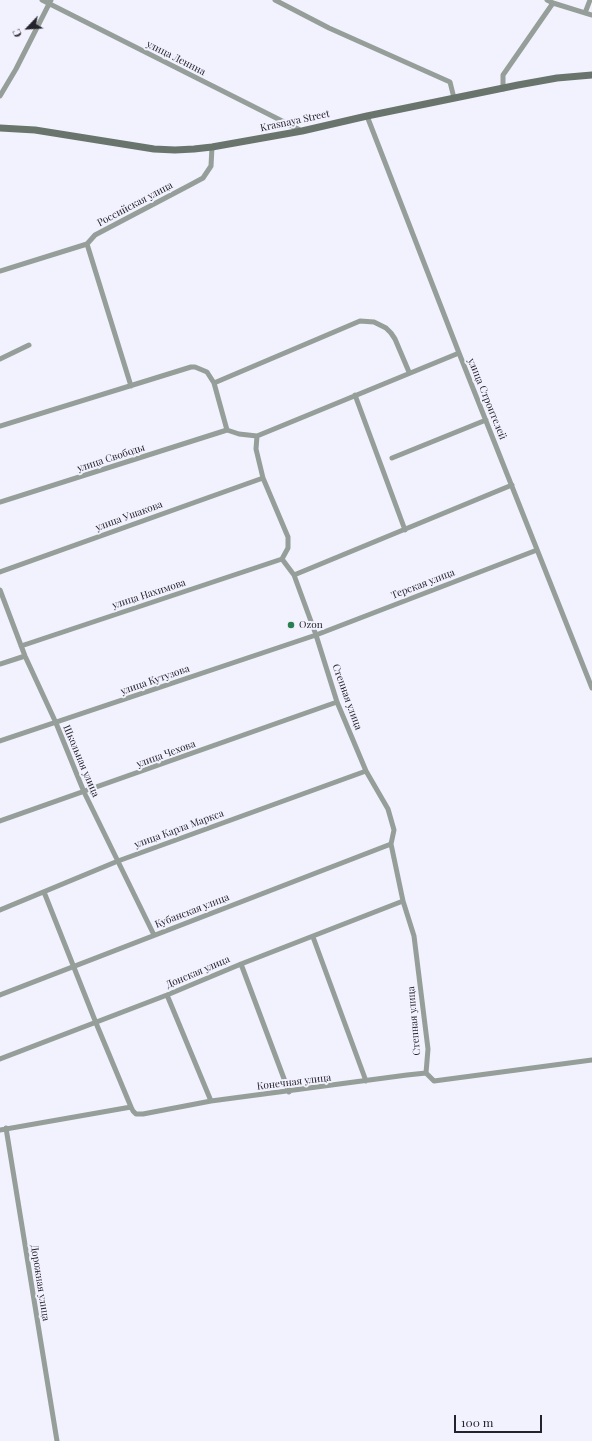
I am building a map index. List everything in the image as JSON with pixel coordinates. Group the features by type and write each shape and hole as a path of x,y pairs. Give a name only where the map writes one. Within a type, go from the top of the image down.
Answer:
{"main road":[{"name":"Krasnaya Street","path":"0,128 36,130 175,150 212,147 302,131 367,116 557,78 592,74"}],"street":[{"name":"улица Ленина","path":"42,0 50,2 302,131"},
{"path":"275,0 329,28 450,82 454,98"},
{"path":"548,0 553,3 592,15"},
{"path":"585,13 590,0"},
{"path":"0,96 16,69 50,2"},
{"path":"503,89 503,75 553,3"},
{"name":"улица Строителей","path":"367,116 592,688"},
{"name":"Российская улица","path":"0,271 87,244 95,235 203,178 211,166 212,147"},
{"path":"87,244 132,386"},
{"path":"214,383 354,323 367,321 380,325 391,333 409,372"},
{"path":"0,359 29,345"},
{"path":"0,426 195,367 207,372 214,383 227,430 239,434 257,436 459,352"},
{"path":"355,395 405,530"},
{"path":"392,458 486,420"},
{"name":"улица Свободы","path":"0,502 227,430"},
{"path":"257,436 256,448 263,478 288,537 288,548 282,559"},
{"name":"улица Ушакова","path":"0,572 263,478"},
{"path":"294,575 512,485"},
{"name":"Терская улица","path":"316,635 537,550"},
{"name":"Степная улица","path":"282,559 294,575 316,635 337,702 366,771 388,809 394,830 391,844 403,901 414,936 428,1049 426,1073"},
{"name":"улица Нахимова","path":"21,646 282,559"},
{"name":"Школьная улица","path":"0,590 25,656 56,723 84,792 154,934"},
{"name":"улица Кутузова","path":"0,741 316,635"},
{"path":"0,664 25,656"},
{"name":"улица Чехова","path":"0,821 337,702"},
{"name":"улица Карла Маркса","path":"0,910 118,861 366,771"},
{"name":"Кубанская улица","path":"0,995 154,934 391,844"},
{"path":"0,1130 131,1107 73,967 44,892"},
{"name":"Донская улица","path":"0,1059 96,1023 241,964 403,901"},
{"path":"313,937 366,1081"},
{"path":"241,964 289,1092"},
{"path":"167,995 211,1101"},
{"path":"426,1073 434,1081 592,1060"},
{"name":"Конечная улица","path":"131,1107 136,1114 143,1114 211,1101 426,1073"},
{"name":"Дорожная улица","path":"6,1128 57,1441"}],"place":[{"name":"Ozon","path":"291,625"}]}
